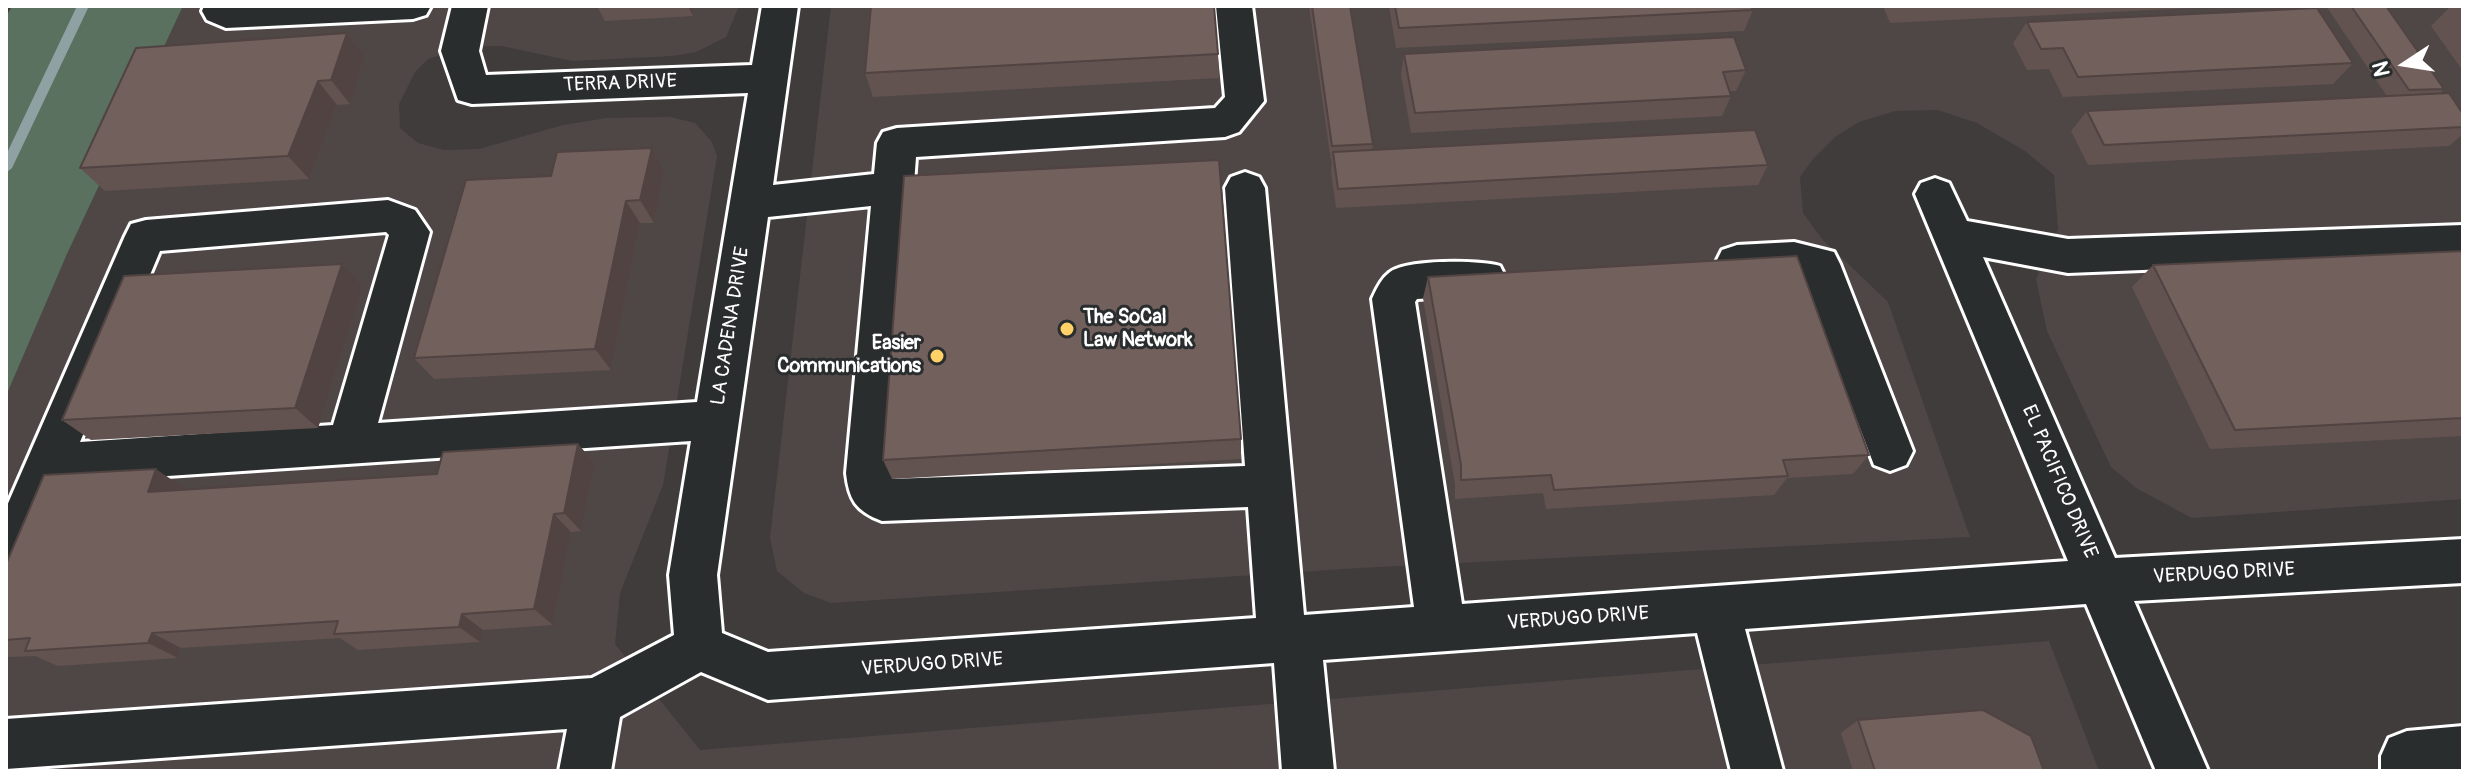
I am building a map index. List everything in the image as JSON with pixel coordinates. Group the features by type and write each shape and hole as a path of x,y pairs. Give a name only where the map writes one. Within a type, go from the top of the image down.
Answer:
{"street":[{"path":"222,6 220,11 226,15 413,6"},
{"name":"TERRA DRIVE","path":"470,6 460,51 472,90 769,78"},
{"name":"LA CADENA DRIVE","path":"699,647 693,575 780,6"},
{"path":"1234,6 1245,101 1225,122 897,143 869,473 871,492 882,500 1270,486"},
{"path":"750,203 893,188"},
{"path":"1245,188 1270,486 1308,771"},
{"name":"EL PACIFICO DRIVE","path":"1935,194 2182,771"},
{"path":"6,562 146,236 388,216 401,221 410,232 350,444"},
{"path":"1953,235 2068,256 2463,241"},
{"path":"1702,265 1794,259 1819,264 1890,451"},
{"path":"1441,628 1393,299 1405,283 1518,276"},
{"path":"48,464 717,420"},
{"name":"VERDUGO DRIVE","path":"699,647 768,676 2101,581 2463,561"},
{"path":"1715,609 1757,771"},
{"path":"6,744 597,702 699,647"},
{"path":"585,771 597,702"},
{"path":"2407,771 2407,756 2463,751"}],"shaded area":[{"path":"183,6 739,6 726,37 696,52 672,56 572,61 502,46 468,46 428,59 415,72 399,104 400,128 418,143 444,150 479,149 563,125 607,118 670,117 695,123 712,142 717,156 663,485 620,593 615,644 700,750 2049,641 2099,771 6,771 6,396 67,254"},
{"path":"831,6 2463,6 2463,499 2192,518 2136,488 2111,467 2047,331 2036,279 2058,229 2054,175 2025,151 1977,123 1938,110 1895,111 1859,122 1835,137 1814,158 1800,177 1803,213 1822,239 1888,302 1970,537 1359,568 831,603 804,593 777,571 770,538"}],"green space":[{"path":"12,6 183,6 67,254 6,396 6,17"}],"building":[{"path":"871,6 1214,6 1218,54 865,73"},
{"path":"1312,6 1350,6 1373,144 1332,146"},
{"path":"1395,6 1751,6 1753,10 1399,28"},
{"path":"2351,6 2386,6 2444,89 2409,90"},
{"path":"2317,8 2353,63 2078,77 2063,48 2041,49 2027,22"},
{"path":"347,33 331,80 318,81 288,156 80,168 136,48"},
{"path":"1734,37 1746,70 1723,72 1731,96 1415,113 1404,54"},
{"path":"2449,93 2463,114 2463,127 2104,145 2087,111"},
{"path":"1755,130 1768,165 1338,189 1333,152"},
{"path":"652,148 640,200 626,201 595,349 414,358 466,180 551,176 557,152"},
{"name":"The SoCal Law Network","path":"1219,160 1241,439 883,460 904,176"},
{"path":"2463,251 2463,418 2235,430 2153,265"},
{"path":"1797,256 1869,455 1783,460 1788,476 1554,490 1551,475 1461,480 1461,465 1428,277"},
{"path":"342,264 295,408 62,420 124,276"},
{"path":"578,444 564,513 554,514 534,609 462,614 459,627 334,634 338,621 152,633 148,643 25,651 30,638 6,640 6,564 44,475 156,469 148,492 437,474 443,452"},
{"path":"1983,710 2031,736 2044,771 1875,771 1858,720"},
{"path":"1229,768 1229,771 1188,771"}],"waterway":[{"path":"6,168 83,6"}],"place":[{"name":"The SoCal Law Network","path":"1067,329"},
{"name":"Easier Communications","path":"937,356"}]}
